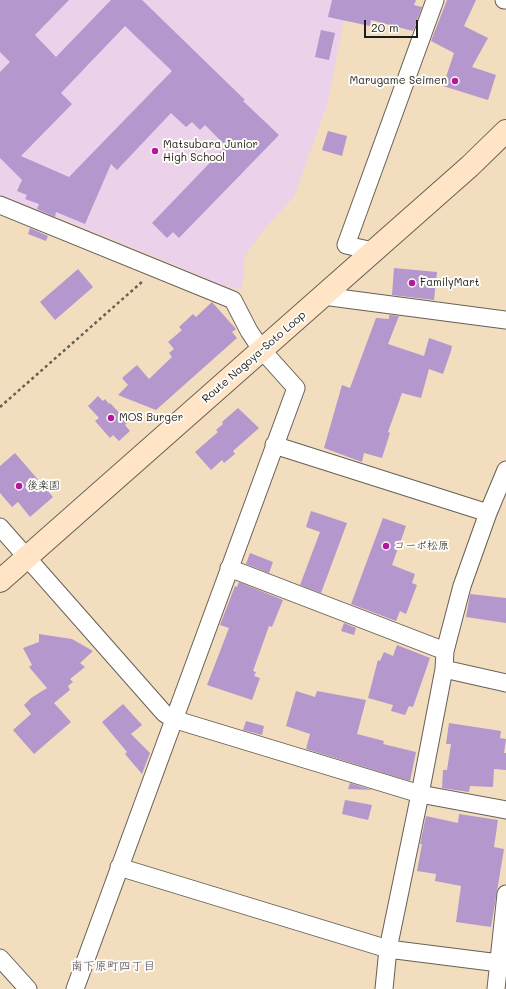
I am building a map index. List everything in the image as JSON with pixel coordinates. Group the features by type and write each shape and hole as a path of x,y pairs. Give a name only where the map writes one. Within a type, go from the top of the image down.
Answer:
{"main road":[{"name":"Route Nagoya-Soto Loop","path":"0,581 470,166 506,131"}],"street":[{"path":"373,251 346,245 435,0"},
{"path":"0,205 233,300 249,331 261,349 296,388 173,719 76,989"},
{"path":"322,296 506,320"},
{"path":"274,445 488,513"},
{"path":"384,989 388,949 420,794 444,669 446,651 462,586 488,513 506,470"},
{"path":"0,527 164,713 173,719 420,794 506,810"},
{"path":"229,568 446,651"},
{"path":"444,669 506,683"},
{"path":"119,867 388,949 499,963"},
{"path":"496,989 505,904"},
{"path":"0,958 23,987"}],"path":[{"path":"0,407 157,269"}],"shaded area":[{"name":"Matsubara Junior High School","path":"0,0 348,0 327,105 294,197 270,222 248,251 243,262 244,274 241,290 217,284 204,277 60,218 0,197"}],"building":[{"path":"0,0 69,0 35,35 56,57 111,0 142,0 279,135 179,238 173,232 167,238 152,223 226,146 205,125 200,130 192,122 186,127 171,113 117,170 111,164 85,224 56,212 55,217 37,209 39,204 25,199 27,195 17,191 22,180 0,158 0,72 10,62 0,52","holes":["125,26 172,71 69,177 21,156 72,104 61,93"]},
{"path":"332,0 416,0 414,5 422,7 413,31 371,20 370,26 328,17"},
{"path":"447,0 476,0 464,26 488,38 472,67 496,75 488,100 443,86 454,53 431,41"},
{"path":"321,30 335,33 329,60 315,57"},
{"path":"328,131 347,136 342,156 322,150"},
{"path":"30,228 48,236 46,241 28,234"},
{"path":"394,268 437,272 434,300 392,295"},
{"path":"78,269 93,287 55,320 40,302"},
{"path":"212,302 236,329 232,332 237,338 156,410 118,395 128,385 122,378 137,365 149,379 172,357 169,353 174,349 168,342 182,330 179,327 193,314 196,317"},
{"path":"389,315 399,316 388,344 424,356 429,338 452,346 443,374 429,369 421,398 402,393 388,432 390,433 382,458 364,453 362,462 324,448 342,385 350,388 376,318 389,319"},
{"path":"98,396 103,401 105,399 109,404 110,403 128,422 125,425 130,431 119,441 113,435 110,438 95,421 99,418 88,406"},
{"path":"238,408 259,428 233,451 235,454 224,463 222,460 211,470 195,452 218,432 216,430 223,424 222,422"},
{"path":"15,453 53,497 30,517 18,502 12,507 0,493 0,466"},
{"path":"311,511 347,523 321,593 300,585 320,532 306,527"},
{"path":"383,518 406,526 392,565 415,574 412,583 417,585 406,614 400,611 396,621 351,604"},
{"path":"250,553 273,562 269,573 246,564"},
{"path":"239,582 283,600 272,627 269,626 253,671 256,672 254,676 260,678 252,700 207,685 229,628 220,625 235,586 237,587"},
{"path":"470,594 506,598 506,623 466,617"},
{"path":"344,623 356,628 354,635 341,631"},
{"path":"39,634 72,639 93,651 80,663 85,667 70,679 73,682 68,686 70,690 54,703 71,722 34,754 13,730 31,714 24,705 31,698 47,688 29,667 32,665 23,648 39,642"},
{"path":"397,645 430,658 413,707 409,706 405,715 391,711 393,705 368,698 378,660 380,661 384,652 393,656"},
{"path":"296,691 315,697 317,691 366,700 357,734 384,741 383,744 416,752 410,781 306,749 310,734 286,726"},
{"path":"123,704 142,725 131,734 150,753 142,774 125,754 127,752 102,722"},
{"path":"246,721 264,726 262,735 243,730"},
{"path":"449,723 501,731 500,738 506,739 504,753 506,753 506,770 494,769 493,787 470,786 469,792 442,788 443,770 447,770 451,744 446,744"},
{"path":"350,783 372,790 348,789"},
{"path":"345,800 372,805 368,820 342,814"},
{"path":"459,814 498,820 494,847 504,849 491,927 456,922 461,886 435,881 436,874 417,871 422,844 420,844 426,816 458,823"}],"place":[{"name":"Marugame Seimen","path":"455,81"},
{"name":"Matsubara Junior High School","path":"155,151"},
{"name":"FamilyMart","path":"412,283"},
{"name":"MOS Burger","path":"111,418"},
{"name":"後楽園","path":"19,486"},
{"name":"コーポ松原","path":"386,546"}],"district":[{"name":"南下原町四丁目","path":"113,966"}]}
